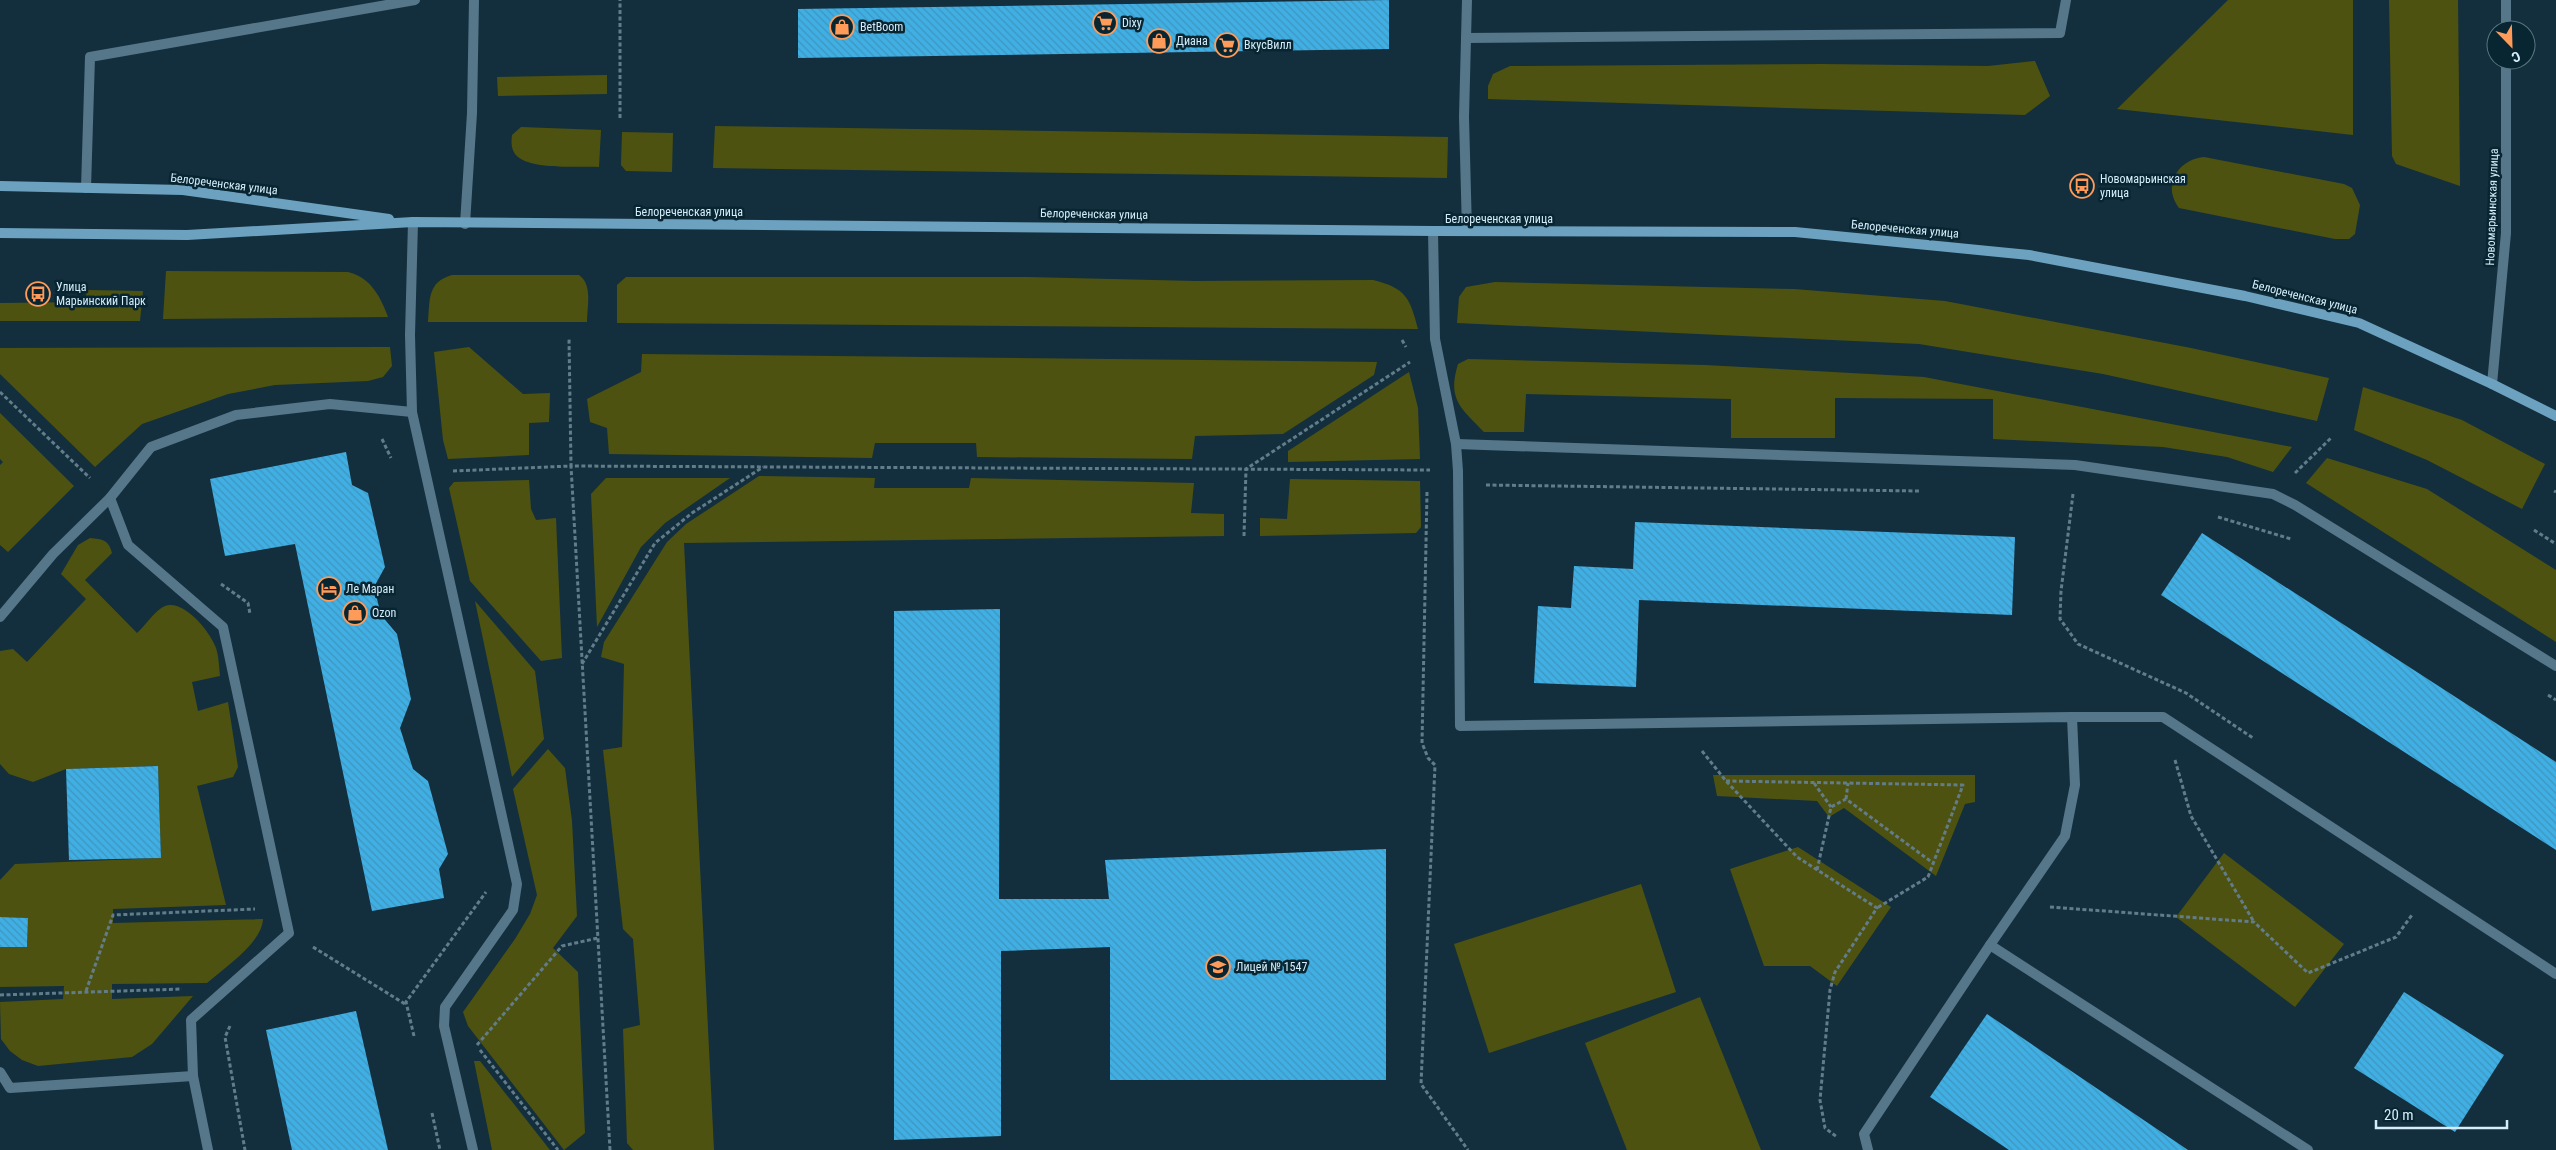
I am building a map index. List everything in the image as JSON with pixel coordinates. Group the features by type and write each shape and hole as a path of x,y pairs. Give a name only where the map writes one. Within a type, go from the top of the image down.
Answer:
{"main road":[{"name":"Белореченская улица","path":"0,186 184,190 413,222"},
{"name":"Белореченская улица","path":"0,233 187,235 413,222 465,224 1795,232 1923,242 2065,260 2245,296 2359,323 2492,384 2556,416"}],"street":[{"path":"86,188 90,57 415,0"},
{"path":"465,224 472,113 474,0"},
{"path":"1467,0 1464,117 1467,231"},
{"path":"1466,38 2060,33 2066,0"},
{"path":"2506,0 2506,20"},
{"name":"Новомарьинская улица","path":"2492,384 2506,233 2506,70"},
{"path":"413,222 410,335 412,412 517,884 513,910 445,1007 444,1026 473,1150"},
{"path":"1433,231 1435,339 1456,444 1458,471 1460,726 2163,717 2556,974"},
{"path":"0,617 53,554 110,498 151,447 236,415 330,404 412,412"},
{"path":"1456,444 2075,466 2273,494 2295,505 2556,666"},
{"path":"110,498 128,545 223,627 289,933 191,1020 193,1076 208,1150"},
{"path":"1867,1148 1864,1134 2065,836 2075,785 2072,717"},
{"path":"1990,945 2308,1150"},
{"path":"0,1072 10,1088 193,1076"}],"path":[{"path":"620,0 620,118"},
{"path":"570,339 571,466 610,1150"},
{"path":"1402,340 1413,361 1415,370"},
{"path":"1246,470 1413,361"},
{"path":"0,392 110,498"},
{"path":"1427,462 1427,480"},
{"path":"426,472 571,466 1458,471"},
{"path":"582,665 655,543 692,513 764,467"},
{"path":"1244,536 1246,470"},
{"path":"1458,484 1924,491"},
{"path":"1427,490 1422,742 1428,758 1434,765 1421,1084 1468,1150"},
{"path":"2063,493 2082,493"},
{"path":"2073,493 2061,591 2060,619 2078,644 2186,693 2259,743"},
{"path":"2210,515 2292,539"},
{"path":"2534,530 2556,544"},
{"path":"2186,693 2163,717 2191,816 2254,922 2308,973 2396,938 2429,891"},
{"path":"2548,694 2556,700"},
{"path":"1680,723 1726,781 1797,857 1877,908"},
{"path":"1726,781 1963,785 1928,878 1877,908 1835,972 1830,990 1820,1100 1825,1128 1833,1135 1867,1148"},
{"path":"1814,783 1831,807 1817,870"},
{"path":"1846,799 1848,783"},
{"path":"1831,807 1846,799"},
{"path":"1846,799 1933,863"},
{"path":"406,1004 489,887"},
{"path":"2040,906 2254,922"},
{"path":"86,991 113,916 284,907"},
{"path":"451,1053 477,1045 562,946 598,938"},
{"path":"312,947 406,1004 416,1042"},
{"path":"0,995 86,991 226,989"},
{"path":"477,1045 558,1150"},
{"path":"431,1106 440,1150"}],"shaded area":[{"path":"2228,0 2353,0 2353,135 2117,109"},
{"path":"2389,0 2458,0 2460,186 2396,164 2392,156"},
{"path":"2035,61 2050,96 2025,115 1488,99 1488,86 1493,74 1510,66 1822,64 1988,66"},
{"path":"607,75 607,94 498,96 497,77"},
{"path":"715,126 1448,137 1447,178 713,168"},
{"path":"521,127 601,130 599,167 545,166 525,161 516,155 512,144 512,135"},
{"path":"622,132 673,133 672,172 626,171 621,165"},
{"path":"2204,157 2344,184 2352,188 2360,205 2355,234 2349,239 2335,239 2179,208 2174,200 2172,191 2175,175 2186,163"},
{"path":"166,271 348,272 369,283 382,302 388,317 163,319"},
{"path":"452,275 579,275 588,290 587,322 428,322 431,293 434,287 444,278"},
{"path":"626,277 1027,277 1195,281 1373,280 1393,287 1405,296 1412,309 1418,329 617,323 617,285"},
{"path":"1495,282 1794,289 1945,301 2191,348 2329,378 2317,421 2103,374 1919,344 1457,323 1459,297 1466,287"},
{"path":"87,290 143,291 140,321 0,321 0,303 85,302"},
{"path":"390,347 392,366 383,377 368,381 275,385 228,394 142,424 95,467 0,374 0,348"},
{"path":"469,347 523,394 550,393 549,422 529,423 529,455 448,459 443,440 434,352"},
{"path":"642,354 1377,362 1374,375 1283,434 1195,436 1192,459 977,457 976,443 875,443 872,458 609,454 607,428 590,422 587,399 641,372"},
{"path":"1468,359 1705,365 1924,377 2292,447 2273,472 2227,457 2163,447 1993,439 1993,399 1835,398 1835,438 1731,438 1731,399 1526,394 1524,432 1484,432 1463,409 1455,395 1454,386 1458,364"},
{"path":"1409,372 1418,408 1420,459 1288,462 1288,451"},
{"path":"2363,387 2462,420 2545,464 2522,509 2427,460 2354,430"},
{"path":"0,413 74,486 8,552 0,545 0,465 3,462 0,459"},
{"path":"2327,458 2427,489 2556,570 2556,642 2306,483"},
{"path":"759,476 875,478 874,488 969,488 971,478 1194,483 1191,513 1224,514 1224,536 684,543 714,1150 633,1150 627,1143 623,1029 640,1025 633,939 623,929 603,750 622,747 624,664 601,657 604,642 667,542 686,524"},
{"path":"606,478 730,478 665,523 641,547 597,627 591,494"},
{"path":"1290,479 1420,481 1421,527 1416,533 1260,536 1260,518 1287,519"},
{"path":"529,480 531,509 536,520 556,518 562,658 541,661 470,581 449,488 454,482"},
{"path":"90,538 107,543 112,553 85,580 137,633 158,611 165,606 172,605 188,612 209,634 217,651 220,676 192,682 198,711 228,702 238,767 233,777 197,786 226,905 113,909 113,923 263,919 261,928 250,946 207,983 112,984 112,999 193,996 152,1044 132,1057 38,1066 22,1060 10,1051 1,1039 0,1002 63,999 64,986 0,987 0,947 27,947 28,918 0,917 0,880 15,864 161,858 158,766 66,769 33,782 9,774 0,764 0,651 13,649 27,662 86,599 61,574 78,545"},
{"path":"475,601 535,671 544,739 512,777"},
{"path":"548,749 565,768 572,821 577,916 553,948 578,972 585,1133 564,1150 468,1026 463,1012 515,939 530,914 537,895 513,789"},
{"path":"1713,775 1975,775 1975,802 1965,804 1936,876 1844,808 1829,817 1817,801 1717,796"},
{"path":"1798,847 1891,907 1837,986 1810,966 1764,966 1730,869"},
{"path":"2224,853 2344,944 2295,1007 2176,917"},
{"path":"1641,884 1676,992 1489,1053 1454,944"},
{"path":"1700,997 1761,1150 1627,1150 1585,1043"},
{"path":"474,1061 480,1061 550,1150 492,1150"}],"building":[{"path":"1389,0 1389,49 798,58 798,9"},
{"path":"346,452 352,485 368,493 385,567 374,587 381,615 397,634 411,699 400,728 413,769 428,781 448,854 439,869 444,898 372,911 295,544 225,556 210,479"},
{"path":"1635,522 2015,537 2012,615 1639,600 1636,687 1534,683 1538,606 1571,608 1574,566 1633,569"},
{"path":"2202,533 2556,762 2556,850 2161,595"},
{"path":"1000,609 999,899 1109,899 1105,860 1386,849 1386,1080 1110,1080 1110,947 1001,951 1001,1136 894,1140 894,611"},
{"path":"158,766 161,858 69,860 66,769"},
{"path":"0,917 28,918 27,947 0,947"},
{"path":"2404,992 2504,1055 2455,1132 2354,1068"},
{"path":"356,1011 388,1150 292,1150 266,1030"},
{"path":"1987,1014 2188,1150 2009,1150 1930,1097"}],"place":[{"name":"Dixy","path":"1105,23"},
{"name":"BetBoom","path":"842,27"},
{"name":"Диана","path":"1159,41"},
{"name":"ВкусВилл","path":"1227,45"},
{"name":"Новомарьинская улица","path":"2082,186"},
{"name":"Улица Марьинский Парк","path":"38,294"},
{"name":"Ле Маран","path":"329,589"},
{"name":"Ozon","path":"355,613"},
{"name":"Лицей № 1547","path":"1218,967"}]}
